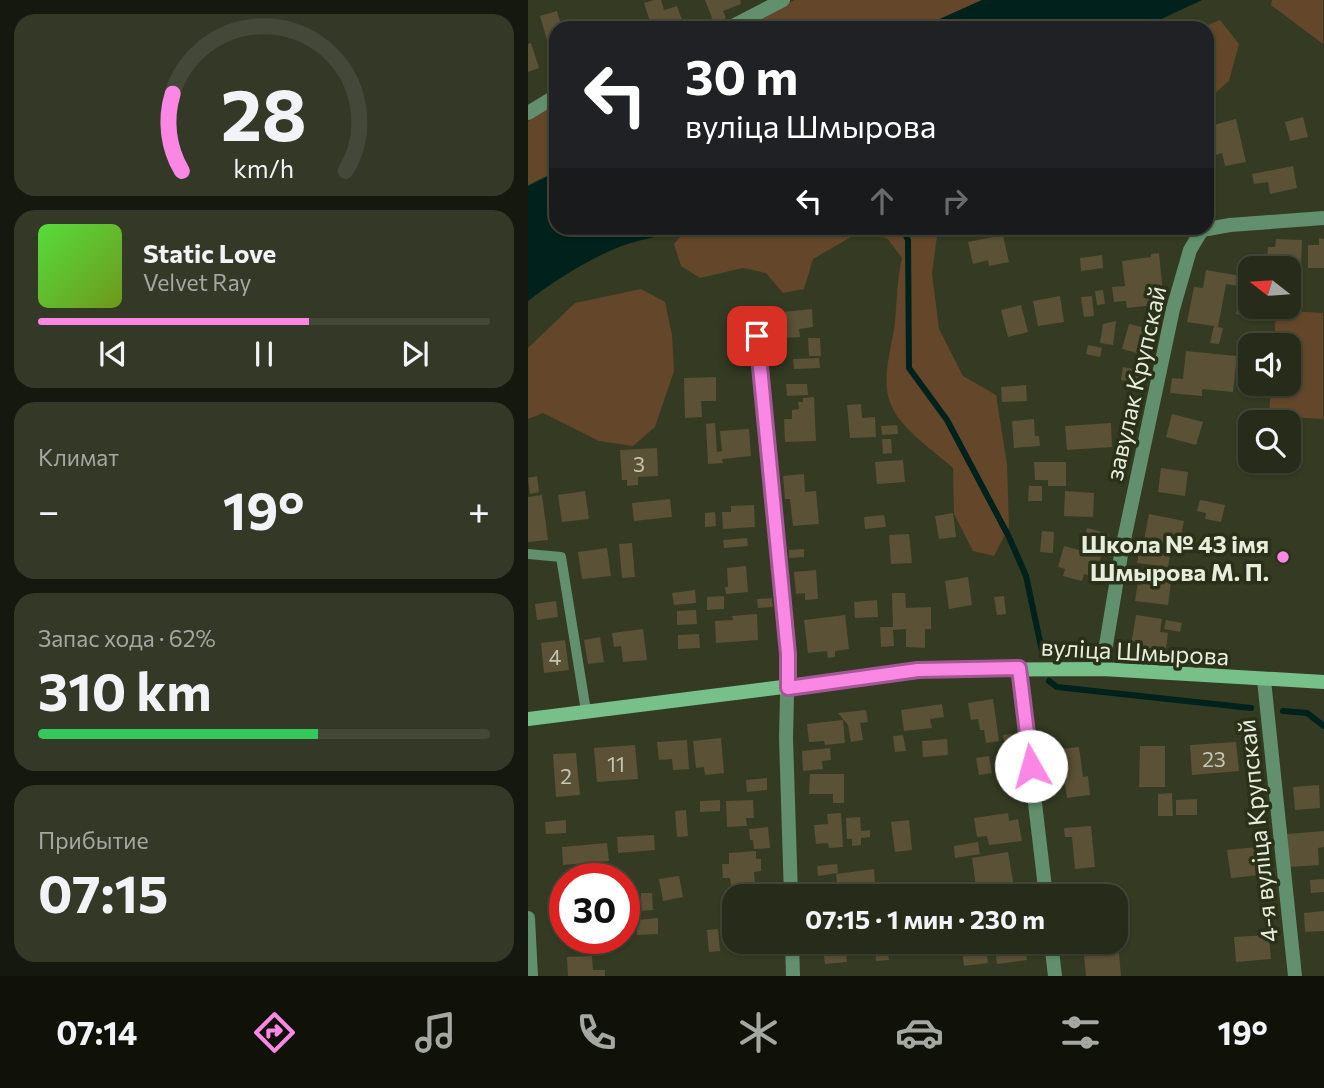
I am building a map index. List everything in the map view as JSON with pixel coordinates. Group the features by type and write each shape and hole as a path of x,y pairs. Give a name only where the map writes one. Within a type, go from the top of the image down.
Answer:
{"street":[{"path":"742,21 783,0"},
{"path":"528,113 549,100"},
{"name":"завулак Крупскай","path":"1214,227 1324,218"},
{"name":"завулак Крупскай","path":"1102,668 1122,549 1173,309 1190,250 1199,235"},
{"path":"757,336 788,654 786,738 791,884"},
{"path":"1019,668 1044,884"},
{"name":"вуліца Шмырова","path":"528,719 918,670 1102,668 1324,682"},
{"name":"4-я вуліца Крупскай","path":"1264,680 1295,976"},
{"path":"528,918 531,976"},
{"path":"792,954 793,976"},
{"path":"1052,954 1055,976"}],"lane":[{"path":"528,554 561,557 586,711"}],"shaded area":[{"path":"795,0 982,0 935,21 748,21"},
{"path":"1272,0 1323,0 1323,44 1271,5"},
{"path":"1220,20 1239,44 1229,81 1214,94 1214,23"},
{"path":"549,106 549,174 528,185 528,121"},
{"path":"682,235 854,235 813,259 804,289 783,293 766,273 743,268 700,278 681,266 674,244"},
{"path":"877,235 937,235 932,274 939,329 963,376 996,395 1007,464 1009,527 994,556 973,551 954,514 953,468 909,430 891,405 887,370 902,258 888,239"},
{"path":"641,289 665,302 672,335 674,371 655,427 633,446 599,441 543,413 528,419 528,348 575,303"},
{"path":"1302,312 1323,313 1323,419 1301,418 1301,410 1269,410 1270,396 1301,396 1301,333 1275,333 1275,319 1301,319"}],"water":[{"path":"982,0 1202,0 1157,21 936,21"},
{"path":"549,176 549,235 662,235 603,254 570,272 528,301 528,186"}],"building":[{"path":"661,0 664,10 677,6 682,21 650,21 644,3"},
{"path":"705,0 740,0 741,4 723,11 726,18 713,21"},
{"path":"557,11 560,21 549,21 549,39 547,40 540,16"},
{"path":"531,43 539,68 528,72 528,44"},
{"path":"1303,117 1308,137 1290,141 1285,122"},
{"path":"1236,119 1246,162 1225,166 1222,153 1216,155 1214,125"},
{"path":"1293,166 1297,188 1270,194 1268,182 1254,184 1252,174"},
{"path":"1003,235 1009,262 989,266 988,260 973,264 968,242"},
{"path":"1319,238 1324,239 1324,268 1308,268 1308,245 1319,245"},
{"path":"1276,239 1302,240 1301,256 1267,256 1268,247 1275,247"},
{"path":"1159,253 1164,304 1127,308 1126,301 1114,302 1112,287 1125,286 1122,261 1151,257 1151,254"},
{"path":"1102,255 1103,268 1081,271 1080,258"},
{"path":"1206,270 1238,275 1238,286 1226,284 1218,327 1223,328 1219,344 1210,343 1214,326 1187,322 1194,287 1203,288"},
{"path":"1103,290 1105,304 1097,305 1095,291"},
{"path":"1060,296 1064,322 1038,326 1033,301"},
{"path":"1092,296 1094,316 1084,317 1081,297"},
{"path":"1021,305 1028,332 1008,337 1001,310"},
{"path":"812,309 813,327 799,329 800,337 786,338 785,330 776,331 774,313"},
{"path":"1116,321 1113,345 1100,343 1103,324"},
{"path":"1129,324 1154,330 1150,344 1146,343 1144,349 1138,347 1137,353 1122,349"},
{"path":"808,338 820,338 821,356 809,356"},
{"path":"1088,345 1102,348 1100,357 1086,354"},
{"path":"745,351 745,361 734,362 734,352"},
{"path":"1186,351 1237,356 1233,392 1202,389 1202,396 1170,393 1172,378 1183,379"},
{"path":"819,358 820,368 794,369 793,359"},
{"path":"1123,367 1143,371 1141,384 1121,380"},
{"path":"716,377 716,401 701,401 702,417 685,418 684,378"},
{"path":"786,384 807,384 808,395 787,396"},
{"path":"1026,385 1027,401 1002,402 1001,387"},
{"path":"814,397 816,441 785,442 784,419 792,419 792,410 799,409 798,402 803,402 803,398"},
{"path":"861,404 862,418 875,417 876,437 850,438 847,405"},
{"path":"1172,414 1203,422 1196,445 1166,437"},
{"path":"1034,419 1035,436 1039,436 1040,446 1014,448 1012,421"},
{"path":"715,423 717,452 722,451 720,431 749,429 751,456 722,459 723,463 708,464 706,424"},
{"path":"1111,423 1112,447 1067,450 1065,426"},
{"path":"897,425 898,434 882,435 881,426"},
{"path":"882,439 891,439 892,453 883,454"},
{"path":"657,448 658,476 638,477 638,485 627,486 627,480 622,480 620,450"},
{"path":"903,460 905,482 877,484 875,462"},
{"path":"1034,462 1066,462 1066,486 1048,486 1048,480 1035,480"},
{"path":"1161,468 1188,472 1185,496 1158,492"},
{"path":"804,474 805,492 816,491 819,524 793,526 790,499 785,499 783,476"},
{"path":"537,476 539,492 530,494 528,478"},
{"path":"1029,486 1042,486 1042,501 1028,501"},
{"path":"585,491 589,519 562,522 558,495"},
{"path":"1065,491 1094,493 1093,517 1064,516"},
{"path":"542,495 548,540 528,542 528,497"},
{"path":"670,499 672,517 634,521 632,503"},
{"path":"1200,500 1225,505 1221,522 1205,519 1206,513 1197,511"},
{"path":"754,505 755,527 723,529 722,512 731,512 731,506"},
{"path":"715,512 716,526 705,527 705,513"},
{"path":"953,513 956,537 939,539 935,516"},
{"path":"1149,514 1184,521 1180,540 1169,538 1167,544 1144,540"},
{"path":"884,515 886,527 865,529 864,517"},
{"path":"1087,528 1109,534 1107,544 1085,538"},
{"path":"1042,531 1054,532 1053,553 1040,552"},
{"path":"909,534 912,563 891,564 889,535"},
{"path":"747,538 748,546 724,548 723,540"},
{"path":"632,543 635,577 622,578 619,544"},
{"path":"1064,546 1101,556 1096,577 1084,574 1082,581 1063,576 1065,569 1058,567"},
{"path":"607,548 611,576 582,579 578,552"},
{"path":"804,549 804,557 789,558 789,550"},
{"path":"1139,551 1170,555 1168,567 1137,563"},
{"path":"746,566 748,592 726,594 727,568"},
{"path":"816,570 818,599 805,600 805,593 796,594 794,572"},
{"path":"1155,572 1172,575 1168,605 1135,601 1139,575 1154,577"},
{"path":"968,577 972,605 949,609 945,581"},
{"path":"695,590 696,603 674,605 672,593"},
{"path":"892,593 905,593 906,608 931,607 931,629 925,629 925,648 906,647 906,629 893,630 894,646 881,647 880,627 893,627"},
{"path":"724,596 724,609 707,610 707,597"},
{"path":"1004,596 1006,614 997,615 994,597"},
{"path":"772,598 773,607 758,608 757,599"},
{"path":"877,600 878,617 855,618 854,602"},
{"path":"556,601 558,617 537,620 535,604"},
{"path":"696,610 697,624 677,625 677,611"},
{"path":"757,614 758,640 716,643 715,621 733,620 732,616"},
{"path":"845,615 849,649 835,651 835,657 828,658 827,651 808,653 804,620"},
{"path":"1136,615 1162,619 1160,632 1168,633 1165,656 1130,651"},
{"path":"1166,620 1182,623 1180,632 1164,629"},
{"path":"643,629 647,660 623,662 621,646 614,647 612,633"},
{"path":"699,634 700,648 678,649 678,635"},
{"path":"600,637 604,662 588,664 584,640"},
{"path":"565,640 569,670 544,673 541,643"},
{"path":"993,699 999,741 986,743 984,730 980,730 978,719 971,720 968,703"},
{"path":"942,704 944,717 930,719 932,728 904,731 901,710"},
{"path":"866,710 868,722 860,723 863,740 851,742 848,725 838,713"},
{"path":"843,720 845,743 825,745 824,741 809,742 807,724"},
{"path":"1012,734 1014,748 1005,749 1003,735"},
{"path":"903,735 906,751 895,752 893,736"},
{"path":"721,738 724,773 705,775 704,767 696,768 693,741"},
{"path":"947,739 948,755 923,757 922,741"},
{"path":"687,740 689,769 673,770 672,759 659,760 657,742"},
{"path":"1236,742 1239,771 1192,775 1190,745"},
{"path":"635,745 638,779 597,782 594,748"},
{"path":"1140,746 1165,746 1165,787 1139,787"},
{"path":"1079,747 1083,777 1088,776 1090,795 1067,798 1065,783 1057,784 1053,750"},
{"path":"830,748 831,760 822,761 823,769 803,771 802,751"},
{"path":"576,753 580,795 556,797 553,754"},
{"path":"989,756 992,773 979,775 976,758"},
{"path":"810,774 844,774 844,803 833,803 833,794 809,794"},
{"path":"767,778 767,790 747,792 746,780"},
{"path":"1319,785 1320,808 1295,810 1293,787"},
{"path":"1172,793 1173,816 1158,816 1158,794"},
{"path":"1197,799 1197,815 1176,815 1176,800"},
{"path":"720,800 720,811 700,812 700,801"},
{"path":"753,800 754,818 746,818 747,826 727,827 726,801"},
{"path":"686,810 688,836 677,837 675,811"},
{"path":"841,813 843,847 829,848 828,843 816,844 814,825 828,824 827,814"},
{"path":"1008,813 1009,821 1018,819 1022,841 989,845 987,836 977,837 974,818"},
{"path":"860,817 861,831 870,830 870,837 861,838 861,845 852,846 852,839 847,839 846,818"},
{"path":"566,820 566,833 546,834 545,822"},
{"path":"909,820 912,850 895,852 891,822"},
{"path":"1091,826 1095,867 1075,869 1072,837 1065,837 1064,828"},
{"path":"768,827 770,848 754,849 749,829"},
{"path":"1324,831 1324,847 1318,848 1319,865 1289,867 1287,834"},
{"path":"654,835 655,850 618,853 617,837"},
{"path":"978,842 980,854 955,858 954,846"},
{"path":"607,843 609,861 563,863 562,847"},
{"path":"1257,847 1260,875 1231,878 1227,850"},
{"path":"756,851 756,859 761,859 761,871 754,872 755,883 731,884 730,878 723,878 722,864 729,864 729,853"},
{"path":"1008,852 1013,884 976,884 972,858"},
{"path":"837,864 838,873 818,876 817,866"},
{"path":"874,869 875,884 837,884 836,874"},
{"path":"679,876 683,897 663,901 659,879"},
{"path":"1324,879 1324,892 1311,893 1310,880"},
{"path":"641,893 652,893 653,910 641,911"},
{"path":"1324,911 1324,931 1305,932 1304,913"},
{"path":"658,918 658,934 640,935 640,920"},
{"path":"718,929 720,951 709,952 707,930"},
{"path":"1269,935 1271,959 1236,962 1234,937"},
{"path":"824,954 846,954 847,962 825,964"},
{"path":"876,954 888,954 889,960 876,961"},
{"path":"962,954 987,954 988,963 964,966"},
{"path":"996,954 1026,954 1027,960 997,964"},
{"path":"1119,954 1121,976 1086,976 1084,956"},
{"path":"592,956 593,970 605,970 605,976 568,976 567,957"}],"waterway":[{"path":"906,235 908,240 909,368 947,420 1009,537 1026,576 1042,651"},
{"path":"1049,681 1057,687 1251,708"},
{"path":"1283,711 1307,713 1324,726"}],"place":[{"name":"Школа № 43 імя Шмырова М. П.","path":"1283,557"}],"route":[{"path":"757,336 788,654 788,688 918,670 1019,668 1031,766"}]}
